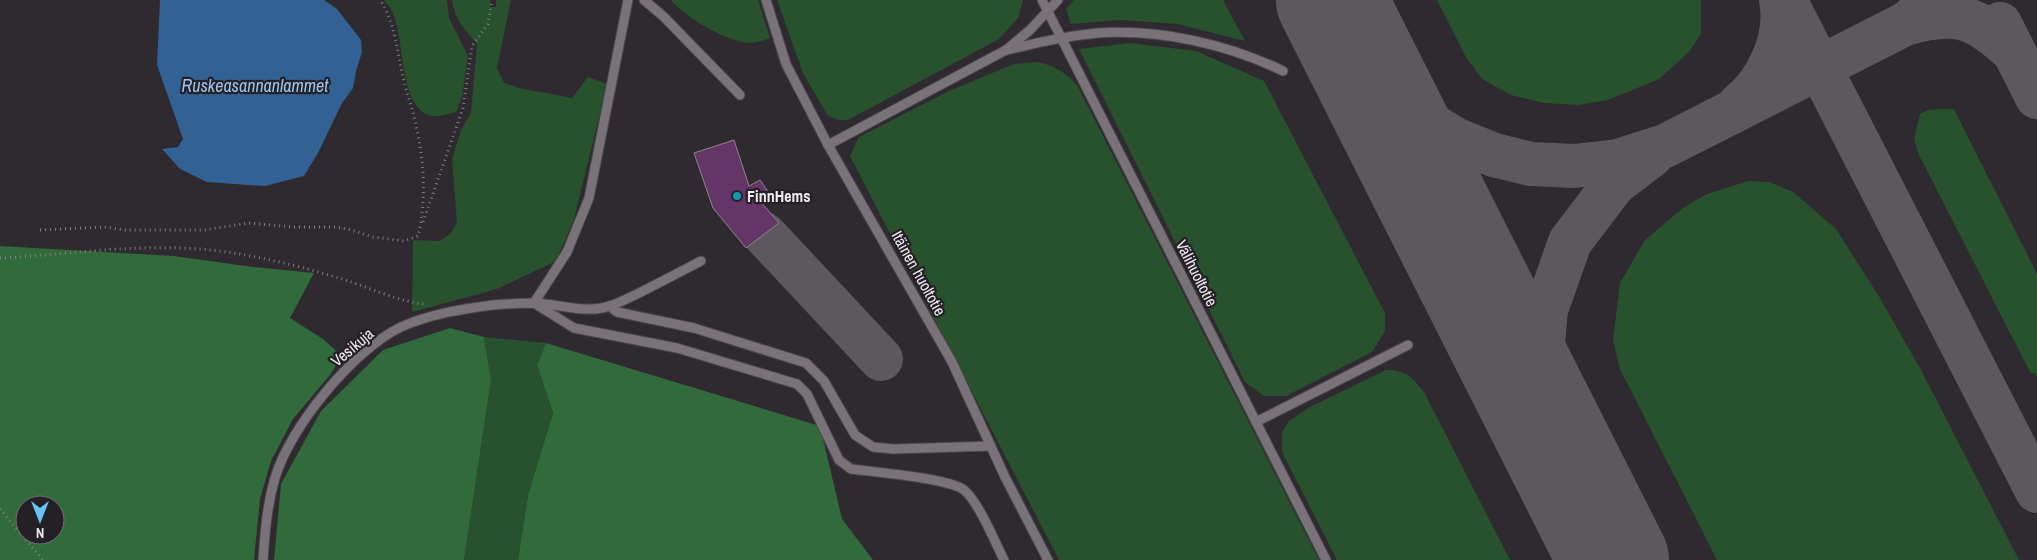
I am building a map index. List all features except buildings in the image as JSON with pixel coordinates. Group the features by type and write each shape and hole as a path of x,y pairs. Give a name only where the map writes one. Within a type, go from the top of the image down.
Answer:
{"lane":[{"path":"628,0 589,198 567,252 534,303 574,328 677,348 796,384 807,394 839,460 851,469 945,482 964,490 977,508 1004,560"},
{"path":"644,0 663,16 740,94"},
{"name":"Itäinen huoltotie","path":"766,0 786,64 828,145 952,362 991,446 1048,560"},
{"name":"Välihuoltotie","path":"1042,0 1326,560"},
{"path":"1004,51 1048,12 1058,0"},
{"path":"828,145 1004,51 1033,43 1097,34 1159,35 1196,41 1256,58 1283,71"},
{"path":"701,261 656,285 609,306 617,312 694,328 806,363 824,381 856,435 873,447 893,449 991,446"},
{"name":"Vesikuja","path":"263,560 267,514 275,476 300,426 337,378 387,337 400,328 426,318 463,309 534,303 580,309 609,306"},
{"path":"1256,422 1408,345"}],"path":[{"path":"380,0 390,16 415,121 422,160 424,195 418,236"},
{"path":"418,236 463,108 472,46 488,24 492,0"},
{"path":"40,230 104,227 125,230 204,230 249,223 336,228 351,230 373,237 404,241 418,236"},
{"path":"0,258 74,251 174,246 228,252 315,271 418,304 427,305"},
{"path":"0,509 43,560"}],"green space":[{"path":"384,0 447,0 449,18 468,56 462,97 456,112 433,116 426,114 417,105 410,94 406,80 396,21 391,9"},
{"path":"452,0 490,0 490,7 496,7 496,0 511,0 497,68 504,83 519,88 572,98 588,77 607,84 574,219 556,261 497,289 412,312 413,240 440,241 451,233 457,222 452,159 461,130 471,113 477,44 458,19"},
{"path":"671,0 758,0 770,38 751,43 731,39 697,22"},
{"path":"777,0 1023,0 1018,18 999,39 848,120 839,120 828,116 803,73"},
{"path":"1074,0 1223,0 1245,41 1178,24 1120,20 1071,24 1066,9"},
{"path":"1437,0 1701,0 1701,34 1689,52 1659,79 1608,100 1578,105 1544,103 1511,95 1482,79 1466,57"},
{"path":"1130,43 1196,51 1264,81 1385,313 1385,331 1372,352 1286,396 1264,396 1245,382 1079,49"},
{"path":"1037,62 1059,70 1077,85 1319,560 1059,560 850,156 859,137 947,92 1014,64"},
{"path":"1954,109 2037,274 2037,375 2030,372 1918,153 1914,139 1920,114 1928,110"},
{"path":"1748,181 1769,182 1793,192 1836,229 1880,298 1921,370 2019,560 1717,560 1620,369 1613,340 1620,283 1645,240 1683,208 1707,194"},
{"path":"0,246 174,256 314,273 290,318 323,339 342,356 330,375 293,419 271,461 260,499 254,560 0,560"},
{"path":"450,328 484,337 491,380 464,560 274,560 281,484 321,411 383,350"},
{"path":"484,337 546,343 537,365 553,413 528,495 518,560 464,560 491,380"},
{"path":"546,343 820,426 842,519 873,560 518,560 528,495 553,413 537,365"},
{"path":"1386,370 1399,371 1408,375 1424,392 1510,560 1337,560 1282,452 1282,432 1289,421 1310,407"}],"water":[{"name":"Ruskeasannanlammet","path":"160,0 324,0 337,9 361,40 362,52 353,88 342,103 318,153 304,176 265,186 207,182 180,169 162,149 178,147 183,139 157,65"}],"taxiway":[{"path":"1739,105 1759,84 1774,58 1781,29 1781,0"},
{"path":"1785,0 2037,491"},
{"path":"1363,61 1396,97 1427,122 1457,140 1494,155 1531,164 1575,166 1618,161 1665,146 1905,24 1925,9 1931,0"},
{"path":"1905,24 1938,17 1964,19 1976,23 1987,30 2013,51"},
{"path":"2000,24 2037,97"},
{"path":"1566,465 1550,416 1542,353 1546,310 1570,242 1614,184 1652,155"},
{"path":"764,234 881,359"}],"runway":[{"path":"1331,0 1614,560"}],"place":[{"name":"FinnHems","path":"737,196"}]}
